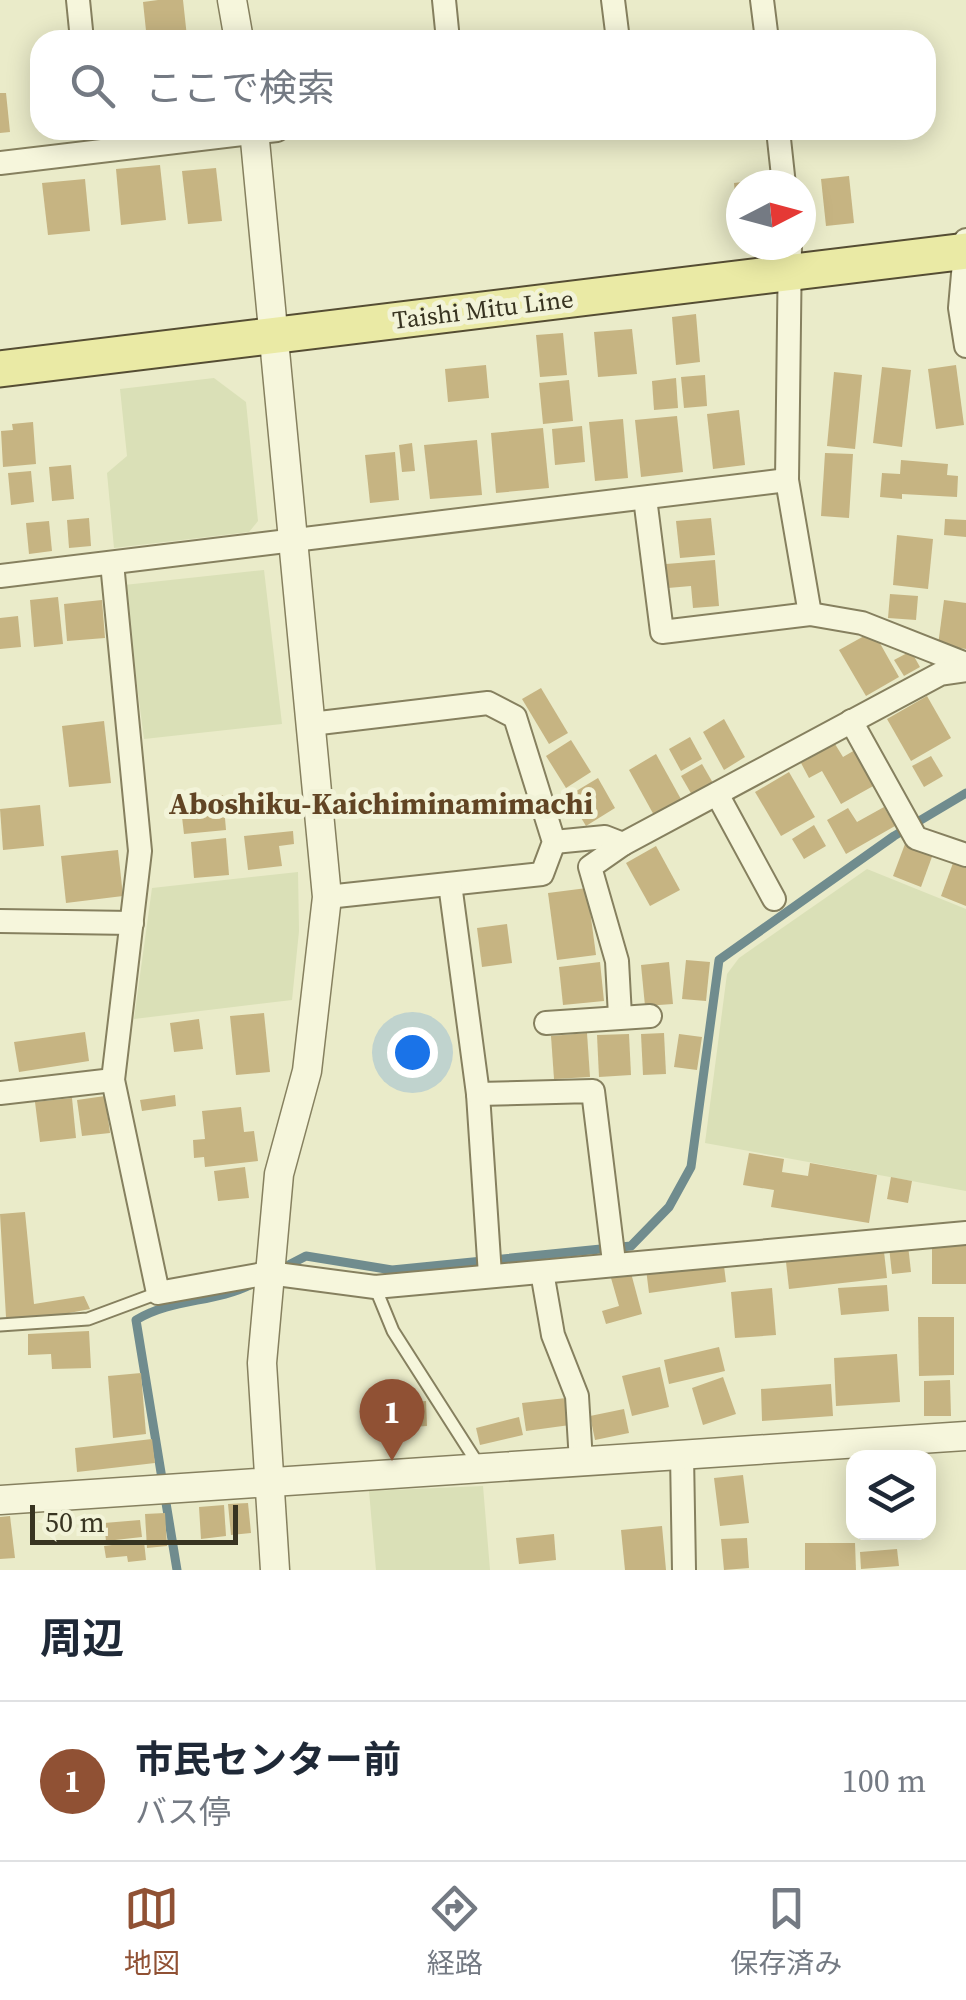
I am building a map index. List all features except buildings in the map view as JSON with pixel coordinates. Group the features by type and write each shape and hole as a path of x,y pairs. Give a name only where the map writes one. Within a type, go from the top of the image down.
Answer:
{"main road":[{"name":"Taishi Mitu Line","path":"816,257 965,248"},
{"name":"Taishi Mitu Line","path":"0,370 785,260"}],"street":[{"path":"78,0 81,30"},
{"path":"232,0 237,30"},
{"path":"444,0 447,30"},
{"path":"613,0 617,30"},
{"path":"762,0 766,30"},
{"path":"0,162 92,140"},
{"path":"262,140 271,334 327,897 307,1071 279,1174 262,1363 275,1570"},
{"path":"779,140 782,170"},
{"path":"965,248 960,308 966,346"},
{"path":"792,260 788,480 810,614"},
{"path":"0,576 788,480"},
{"path":"645,498 662,632 810,614 862,623 966,667"},
{"path":"112,563 140,851 113,1080 158,1293 269,1273 375,1287 614,1262 966,1233"},
{"path":"620,1016 617,962 590,868 623,844 852,721 940,674 966,667"},
{"path":"311,724 488,703 515,717 554,842 542,874 327,897"},
{"path":"852,721 916,838 966,856"},
{"path":"716,794 774,899"},
{"path":"554,842 605,837 623,844"},
{"path":"450,884 478,1094 490,1276"},
{"path":"0,921 132,922"},
{"path":"546,1022 650,1016"},
{"path":"0,1093 113,1080"},
{"path":"478,1094 593,1091 614,1262"},
{"path":"542,1272 553,1335 577,1396 581,1462"},
{"path":"0,1500 966,1436"},
{"path":"682,1455 684,1570"}],"lane":[{"path":"375,1287 393,1331 480,1468"},
{"path":"0,1325 88,1319 158,1293"}],"green space":[{"path":"214,378 246,402 258,521 249,532 114,548 107,473 127,456 120,389"},
{"path":"264,570 282,724 144,739 124,585"},
{"path":"867,869 966,909 966,1191 705,1143 727,974 739,958"},
{"path":"298,872 299,931 292,1000 134,1019 152,888"},
{"path":"483,1486 490,1570 376,1570 369,1491"}],"waterway":[{"path":"279,1270 306,1256 392,1270 631,1246 669,1207 691,1167 719,960 894,836 966,793"},
{"path":"177,1570 136,1320 164,1308 252,1284"}],"place":[{"name":"市民センター前","path":"392,1461"}],"district":[{"name":"Aboshiku-Kaichiminamimachi","path":"381,803"}]}
